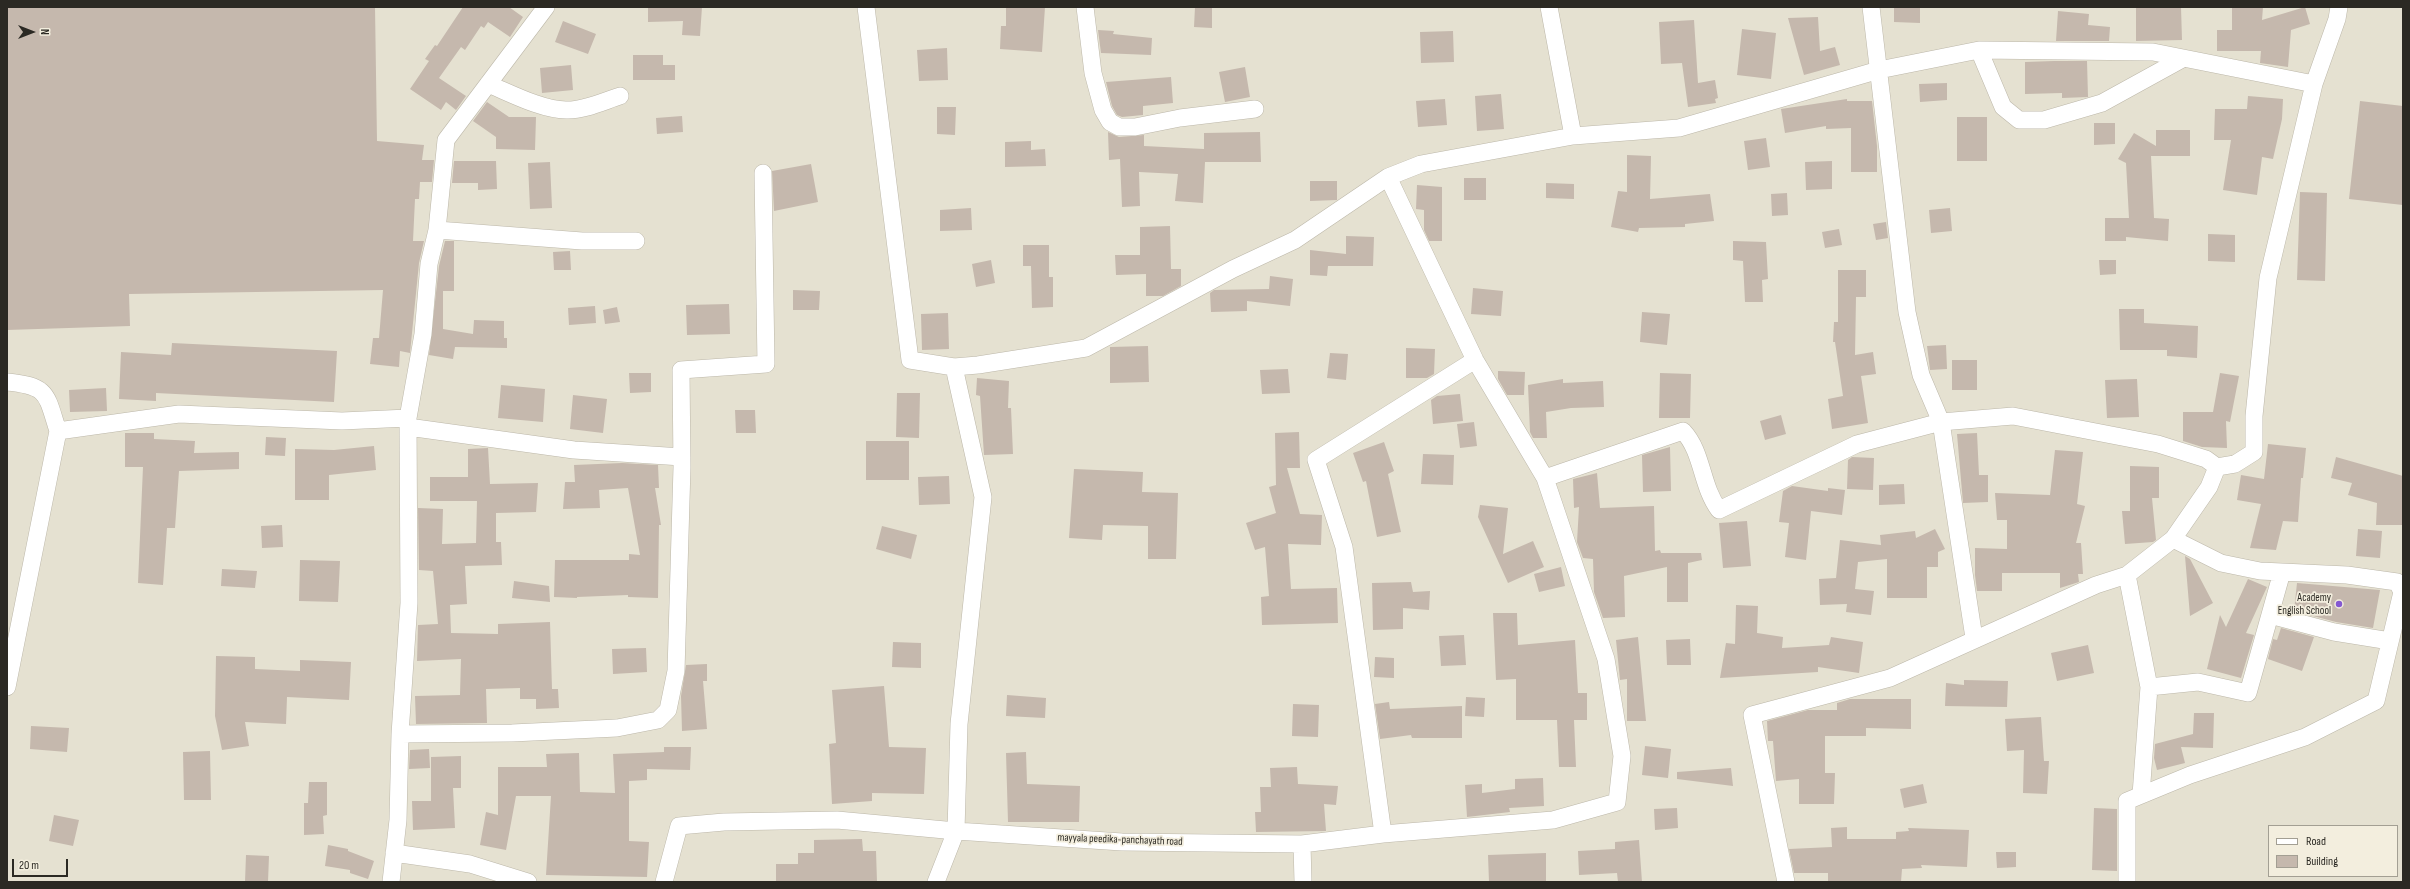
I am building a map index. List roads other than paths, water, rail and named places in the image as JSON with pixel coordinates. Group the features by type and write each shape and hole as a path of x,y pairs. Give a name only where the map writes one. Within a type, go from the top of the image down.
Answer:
{"street":[{"path":"391,882 398,820 400,734 409,603 408,423 422,334 429,264 437,230 446,140 546,7"},
{"path":"866,7 910,360 954,367 978,365 1086,348 1233,269 1295,240 1388,177 1421,164 1573,136 1679,128 1879,70 1979,50 2153,52 2182,59 2314,84"},
{"path":"1085,7 1093,73 1103,110 1110,122 1119,127 1135,127 1180,118 1256,109"},
{"path":"1549,7 1573,136"},
{"path":"1871,7 1907,312 1921,375 1941,422 1974,638"},
{"path":"1388,177 1475,360 1545,478 1683,431 1692,440 1710,498 1718,510 1857,444 1941,422 2013,416 2158,444 2206,459 2217,467 2235,464 2254,452 2254,416 2268,278 2314,84 2337,19 2339,7"},
{"path":"1979,50 2003,108 2019,120 2044,120 2102,103 2182,59"},
{"path":"488,84 530,101 568,110 620,96"},
{"path":"400,734 512,733 617,728 658,720 668,710 676,671 682,457 681,370 766,364 763,173"},
{"path":"437,230 582,242 636,242"},
{"path":"1384,834 1344,547 1316,460 1475,360"},
{"path":"936,882 956,831 959,724 983,497 954,367"},
{"path":"7,382 32,385 46,396 58,431 7,687"},
{"path":"58,431 179,414 408,423 574,450 682,457"},
{"path":"1786,882 1752,715 1890,678 1974,638 2096,585 2127,574 2172,539 2209,487 2217,467"},
{"name":"mayyala peedika-panchayath road","path":"664,882 679,826 724,822 837,820 956,831 1122,842 1302,844 1384,834 1554,820 1617,802 1622,756 1606,659 1545,478"},
{"path":"2127,882 2127,801 2190,775 2305,737 2376,701 2402,592 2397,582 2347,575 2260,572 2221,564 2172,539"},
{"path":"2149,687 2198,682 2248,693 2282,572"},
{"path":"2127,574 2149,687 2141,795"},
{"path":"2270,615 2334,632 2390,641"},
{"path":"1302,844 1303,882"},
{"path":"394,853 470,864 528,882"},
{"path":"673,882 677,879 676,882"}],"place":[{"name":"Academy English School","path":"2339,604"}]}
